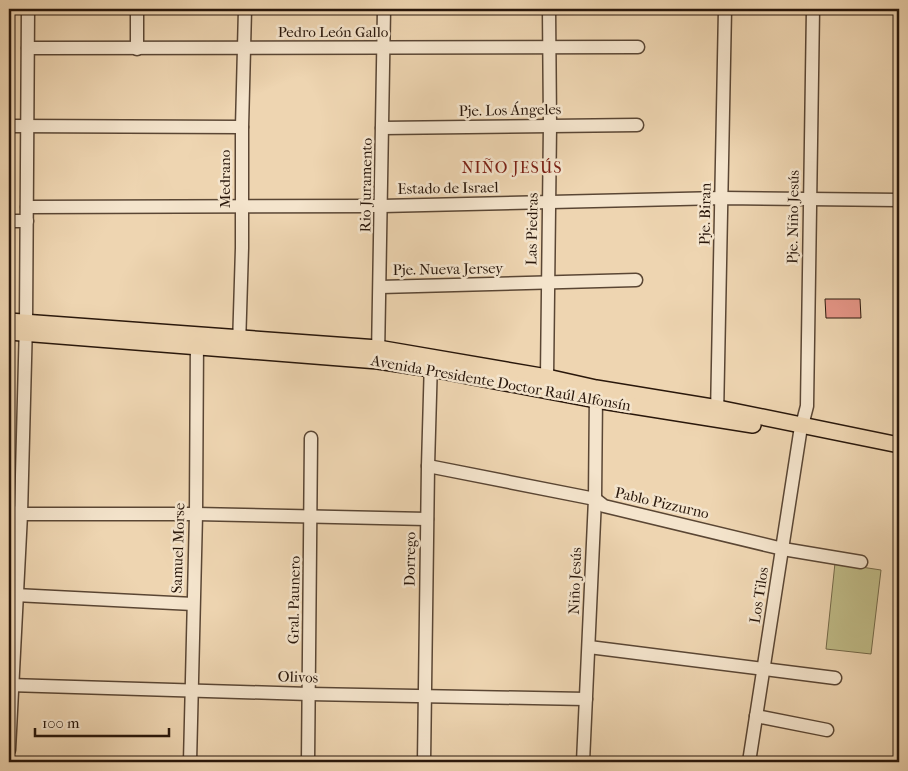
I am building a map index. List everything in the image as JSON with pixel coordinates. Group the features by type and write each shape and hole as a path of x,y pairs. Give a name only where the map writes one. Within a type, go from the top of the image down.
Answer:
{"main road":[{"name":"Avenida Presidente Doctor Raúl Alfonsín","path":"9,321 25,328"},
{"name":"Avenida Presidente Doctor Raúl Alfonsín","path":"9,332 25,328 378,354 431,362 596,394 718,413 899,445"},
{"name":"Avenida Presidente Doctor Raúl Alfonsín","path":"801,429 899,454"}],"street":[{"path":"9,750 15,595 15,513 25,328 28,9"},
{"path":"137,9 137,48"},
{"name":"Medrano","path":"239,343 245,9"},
{"name":"Rio Juramento","path":"378,354 384,9"},
{"name":"Las Piedras","path":"546,384 550,125 549,9"},
{"name":"Pje. Biran","path":"718,413 725,9"},
{"name":"Pje. Niño Jesús","path":"801,429 807,406 813,9"},
{"name":"Pedro León Gallo","path":"28,48 638,47"},
{"name":"Pje. Los Ángeles","path":"382,128 637,125"},
{"path":"9,126 242,127"},
{"name":"Estado de Israel","path":"27,207 242,208 722,198 899,200"},
{"path":"9,221 27,221"},
{"name":"Pje. Nueva Jersey","path":"380,287 547,284 636,280"},
{"name":"Samuel Morse","path":"190,762 196,514 197,341"},
{"name":"Dorrego","path":"424,762 431,362"},
{"name":"Niño Jesús","path":"583,762 589,647 596,394"},
{"name":"Los Tilos","path":"749,762 801,429"},
{"name":"Gral. Paunero","path":"308,762 311,438"},
{"name":"Pablo Pizzurno","path":"428,466 594,499 604,506 783,549 861,562"},
{"path":"15,513 196,514 427,519"},
{"path":"15,595 193,604"},
{"path":"589,647 835,678"},
{"name":"Olivos","path":"11,685 309,694 586,699"},
{"path":"756,716 827,730"}],"shaded area":[{"path":"835,563 881,570 871,654 826,649"}],"building":[{"path":"825,299 860,299 861,318 826,318"}],"district":[{"name":"NIÑO JESÚS","path":"512,167"}]}
